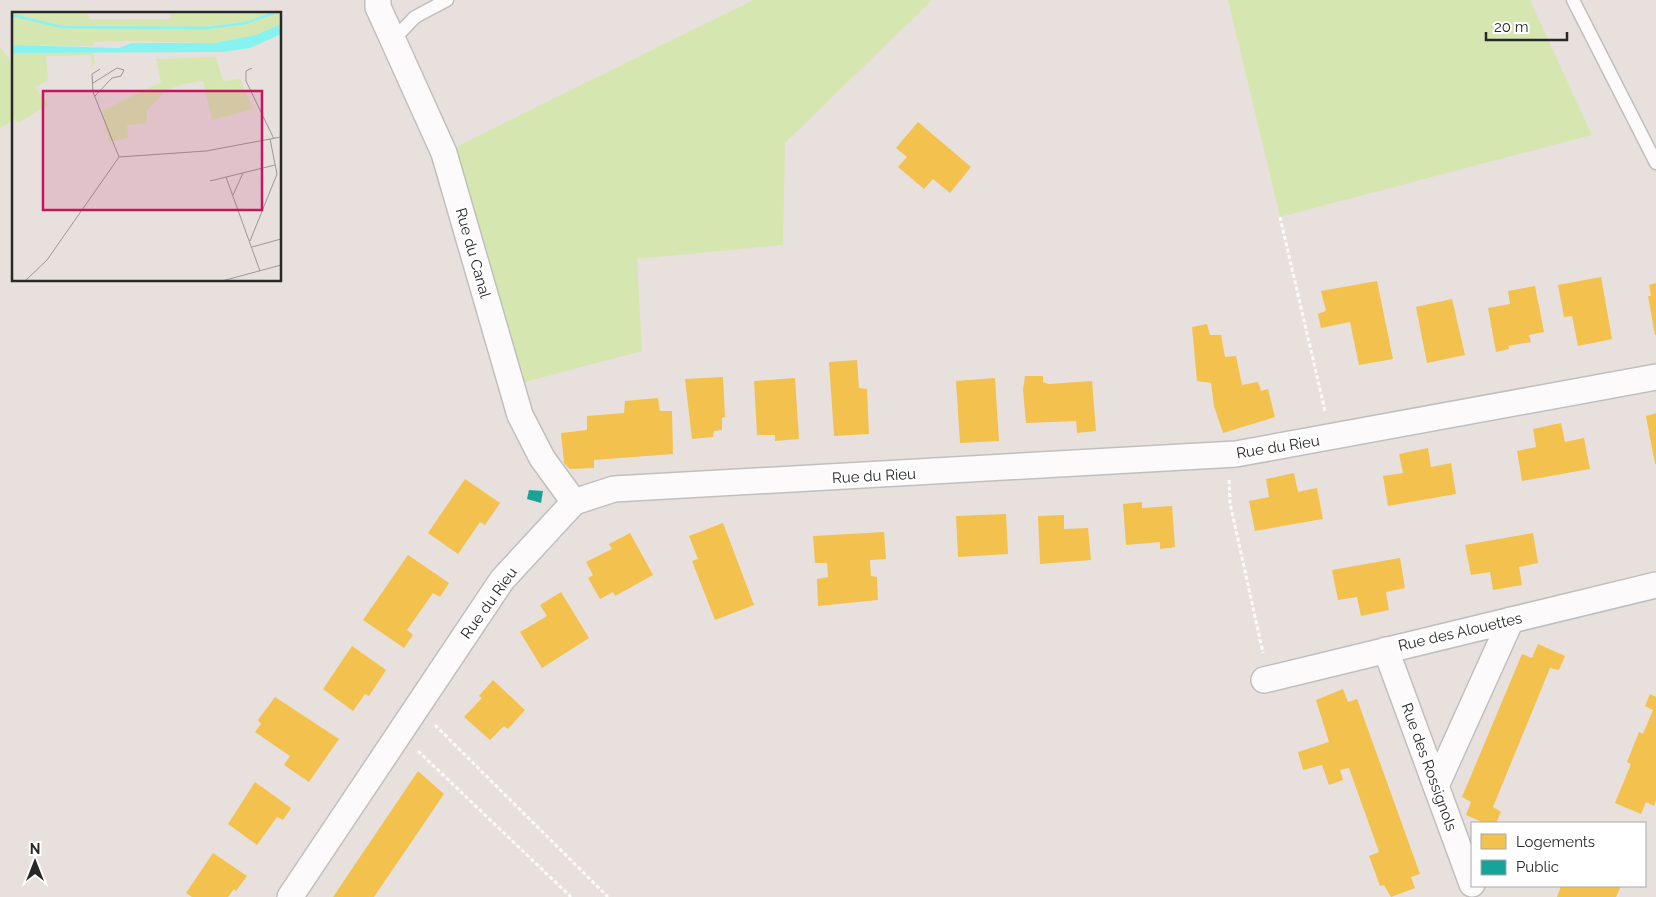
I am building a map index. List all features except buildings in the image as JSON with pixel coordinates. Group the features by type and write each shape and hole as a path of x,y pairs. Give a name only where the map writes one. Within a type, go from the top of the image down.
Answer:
{"street":[{"name":"Rue du Canal","path":"378,0 378,7 392,40 444,153 520,415 542,458 574,502"},
{"name":"Rue du Rieu","path":"290,897 502,580 574,502 614,489 1228,455 1331,438 1656,378"},
{"name":"Rue des Alouettes","path":"1266,679 1656,585"},
{"path":"1436,786 1511,620"},
{"name":"Rue des Rossignols","path":"1386,650 1471,880"}],"lane":[{"path":"392,40 415,17 448,0"},
{"path":"1573,0 1656,163"}],"path":[{"path":"1280,217 1331,438"},
{"path":"1228,455 1230,503 1266,679"},
{"path":"417,707 608,897"},
{"path":"399,734 571,897"}],"green space":[{"path":"753,0 932,0 785,143 783,245 637,259 642,351 502,388 444,153"},
{"path":"1228,0 1530,0 1592,135 1280,217"},
{"path":"0,47 12,63 12,121 0,128"}]}
